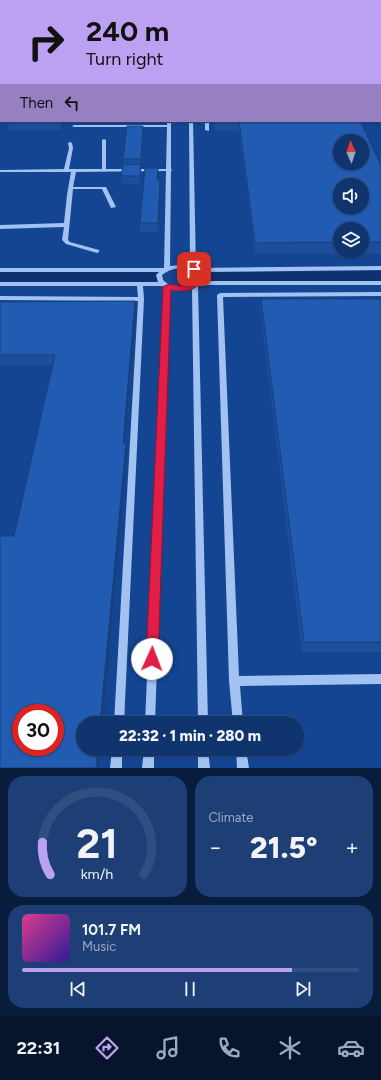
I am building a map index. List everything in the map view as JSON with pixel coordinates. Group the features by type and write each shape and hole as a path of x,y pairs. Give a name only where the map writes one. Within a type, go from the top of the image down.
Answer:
{"street":[{"path":"191,122 194,269 201,278 196,285 203,716"},
{"path":"207,122 207,130"},
{"path":"74,126 169,124 170,170 166,270"},
{"path":"104,140 104,170"},
{"path":"66,170 71,148 70,143"},
{"path":"0,171 170,170"},
{"path":"74,171 65,240 68,243 97,251"},
{"path":"71,188 104,188 113,207"},
{"path":"0,227 66,225"},
{"path":"0,270 166,270 177,267 194,269 381,268"},
{"path":"150,716 164,286 160,281 159,275 166,270"},
{"path":"0,284 140,284 184,289 196,285 381,283"},
{"path":"119,716 141,299 140,284"},
{"path":"237,716 234,681 220,295 381,294"},
{"path":"0,298 141,299"},
{"path":"234,681 381,679"},
{"path":"116,768 117,756"},
{"path":"148,768 149,756"},
{"path":"203,756 204,768"},
{"path":"242,756 243,768"}],"building":[{"path":"239,122 361,122 366,134 333,134 333,170 369,170 369,140 381,166 381,242 369,242 369,222 333,222 333,242 255,243"},
{"path":"127,126 143,126 141,159 123,159"},
{"path":"141,164 140,176 121,176 123,165"},
{"path":"145,168 158,168 157,180 160,180 158,223 140,223"},
{"path":"261,299 381,299 381,642 304,642"},
{"path":"135,301 123,443 126,443 101,716 76,716 76,756 97,756 96,768 0,768 0,536 14,536 55,355 0,355 0,302"}],"waterway":[{"path":"0,277 153,276"},
{"path":"210,278 381,277"}],"route":[{"path":"152,659 167,287 184,289 195,286 201,278 198,272 194,269"}]}
